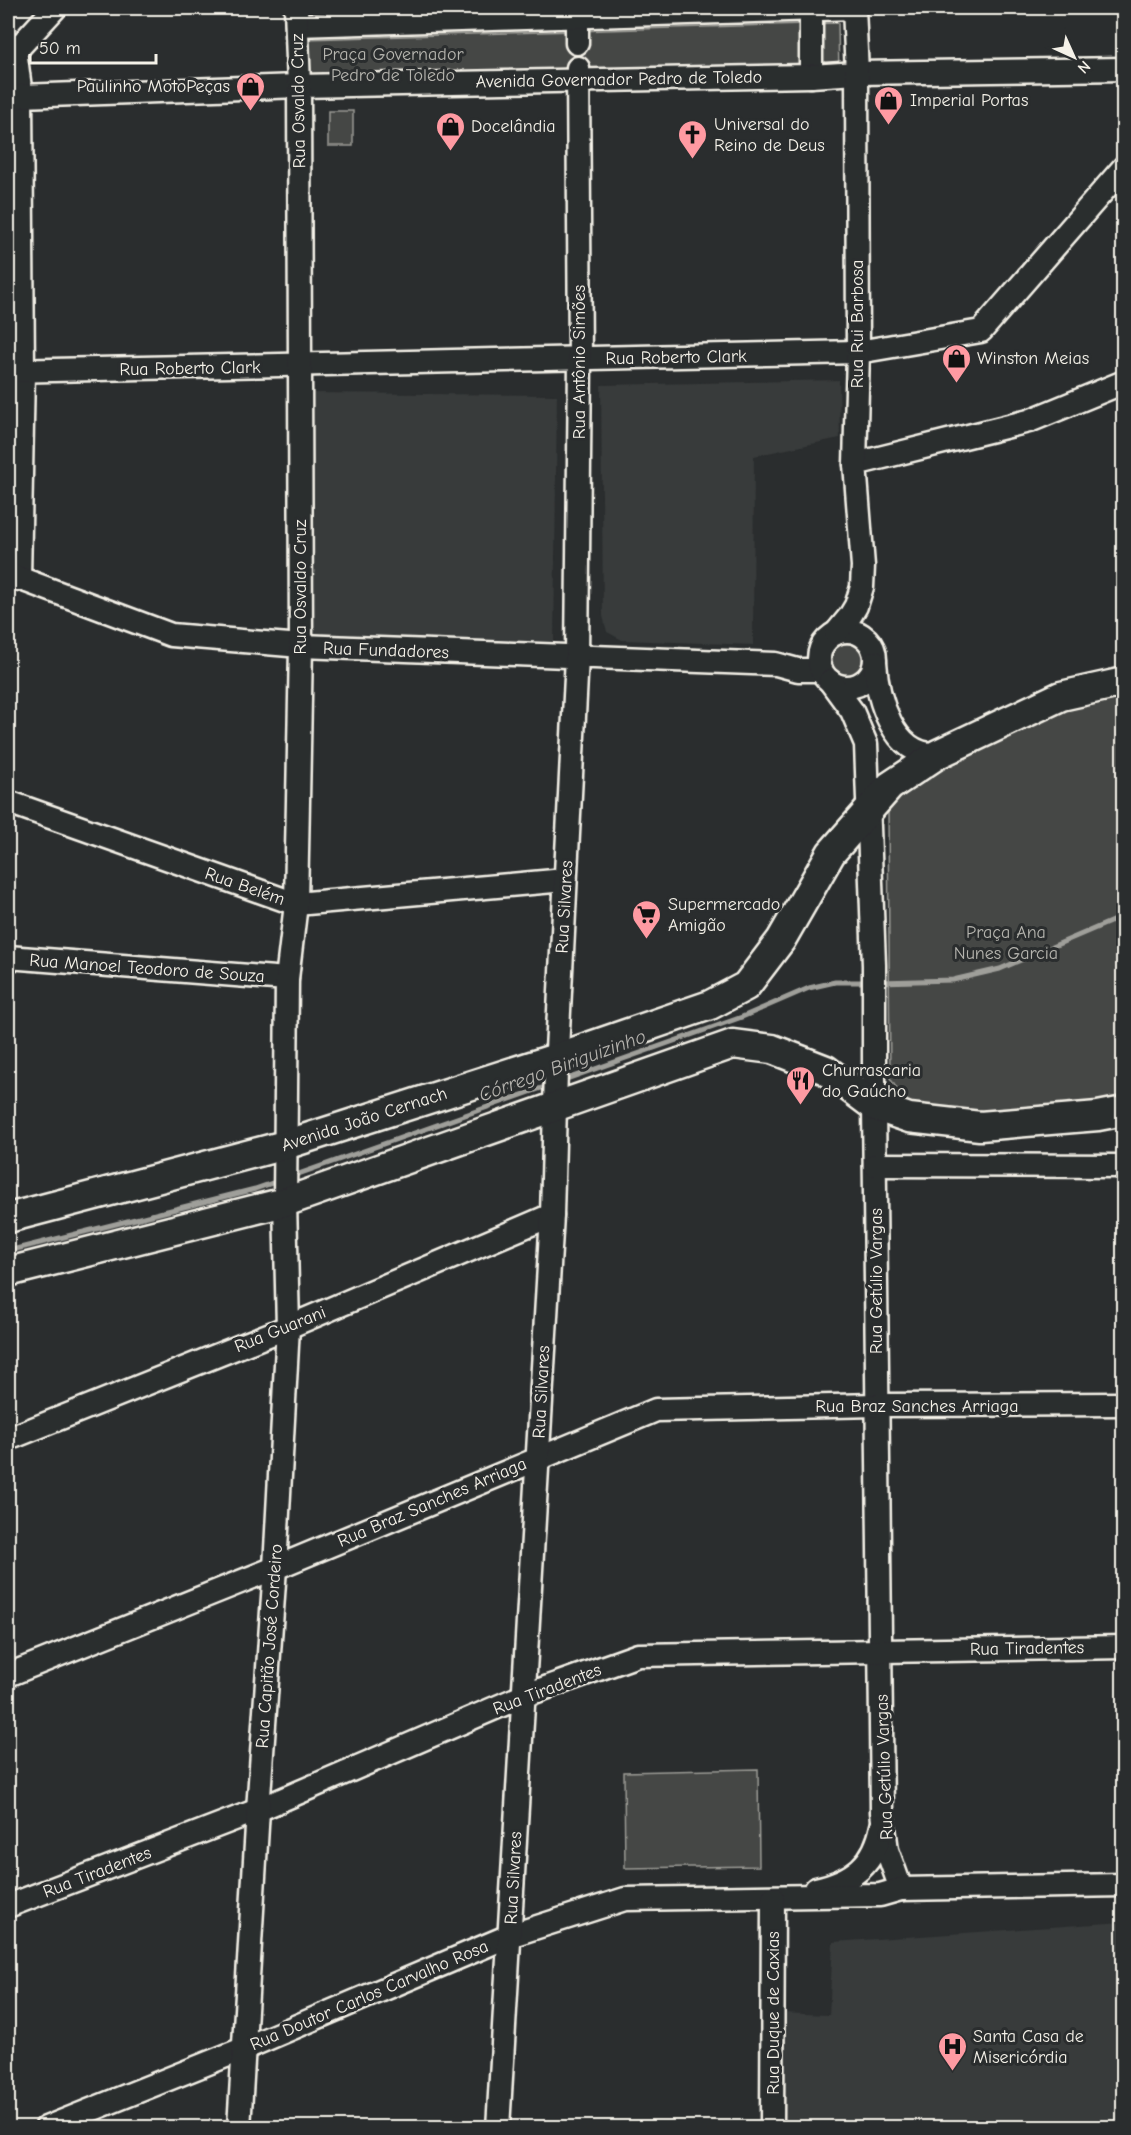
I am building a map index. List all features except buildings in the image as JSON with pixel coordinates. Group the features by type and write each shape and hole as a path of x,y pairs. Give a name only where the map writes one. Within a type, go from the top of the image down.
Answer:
{"main road":[{"name":"Avenida João Cernach","path":"8,1218 286,1155 556,1064 710,1005 746,986 780,940 831,854 890,786 938,754 1061,696 1124,682"},
{"path":"8,1272 286,1196 555,1099 733,1044 772,1049 826,1070 874,1106 909,1118 980,1126 1098,1116 1124,1111"}],"street":[{"path":"14,576 14,98 11,55 55,8"},
{"path":"297,16 854,8"},
{"name":"Rua Rui Barbosa","path":"830,637 850,616 862,587 863,566 855,464 858,352 857,73 854,8"},
{"path":"811,10 811,76"},
{"path":"577,12 578,43"},
{"name":"Rua Osvaldo Cruz","path":"286,1155 287,979 296,904 301,646 297,16"},
{"name":"Avenida Governador Pedro de Toledo","path":"14,98 578,74 811,76 857,73 1124,69"},
{"name":"Rua Antônio Simões","path":"577,657 580,360 578,74"},
{"name":"Rua Roberto Clark","path":"15,371 858,352 981,331 1124,167"},
{"path":"855,464 1029,421 1124,382"},
{"name":"Rua Fundadores","path":"14,576 171,636 301,646 776,664 825,676"},
{"path":"875,662 868,678 862,683 846,687 825,676 819,655 830,637 846,631 864,636 871,643 875,652 876,684 888,718 908,747 917,753 938,754"},
{"name":"Rua Fundadores","path":"776,664 802,655 830,637"},
{"name":"Rua Silvares","path":"498,2127 552,1215 556,1064 577,657"},
{"name":"Rua Getúlio Vargas","path":"825,676 852,711 866,744 875,1005 874,1106 882,1812 887,1850 901,1889"},
{"name":"Rua Belém","path":"8,802 296,904 565,880"},
{"name":"Rua Manoel Teodoro de Souza","path":"8,957 287,979"},
{"name":"Rua Capitão José Cordeiro","path":"239,2127 288,1327 286,1155"},
{"path":"875,1165 1124,1166"},
{"name":"Rua Guarani","path":"8,1439 288,1327 552,1215"},
{"name":"Rua Braz Sanches Arriaga","path":"8,1675 275,1568 656,1410 877,1405 1124,1404"},
{"name":"Rua Tiradentes","path":"8,1906 258,1810 523,1696 638,1655 1124,1647"},
{"path":"773,1898 832,1886 856,1873 877,1846 882,1826 882,1812"},
{"path":"773,1898 880,1895 901,1889 1124,1885"},
{"name":"Rua Doutor Carlos Carvalho Rosa","path":"46,2127 243,2049 509,1936 625,1899 773,1898"},
{"name":"Rua Duque de Caxias","path":"772,2127 773,1898"}],"shaded area":[{"path":"839,380 840,438 754,456 753,645 622,640 607,632 603,616 601,385"},
{"path":"313,393 557,395 554,647 309,645"},
{"name":"Santa Casa de Misericórdia","path":"1123,1922 1123,2127 782,2127 781,2013 829,2015 833,1942"}],"green space":[{"name":"Praça Governador Pedro de Toledo","path":"838,23 839,79 308,95 306,39"},
{"path":"328,111 353,111 353,146 328,146"},
{"path":"847,644 859,649 864,661 859,673 847,678 835,673 830,661 835,649"},
{"name":"Praça Ana Nunes Garcia","path":"1123,690 1123,1105 1070,1114 923,1110 902,1097 890,1078 888,808 906,787 1027,720"},
{"path":"758,1769 759,1866 625,1868 624,1772"}],"waterway":[{"name":"Córrego Biriguizinho","path":"880,982 953,980 1000,969 1124,916"},
{"name":"Córrego Biriguizinho","path":"561,1081 742,1017 809,988 835,982 867,982"},
{"name":"Córrego Biriguizinho","path":"290,1177 550,1085"},
{"name":"Córrego Biriguizinho","path":"8,1251 255,1189 278,1181"}],"place":[{"name":"Paulinho MotoPeças","path":"251,112"},
{"name":"Imperial Portas","path":"889,126"},
{"name":"Docelândia","path":"450,152"},
{"name":"Universal do Reino de Deus","path":"693,160"},
{"name":"Winston Meias","path":"956,384"},
{"name":"Supermercado Amigão","path":"647,940"},
{"name":"Churrascaria do Gaúcho","path":"801,1106"},
{"name":"Santa Casa de Misericórdia","path":"952,2072"}]}
